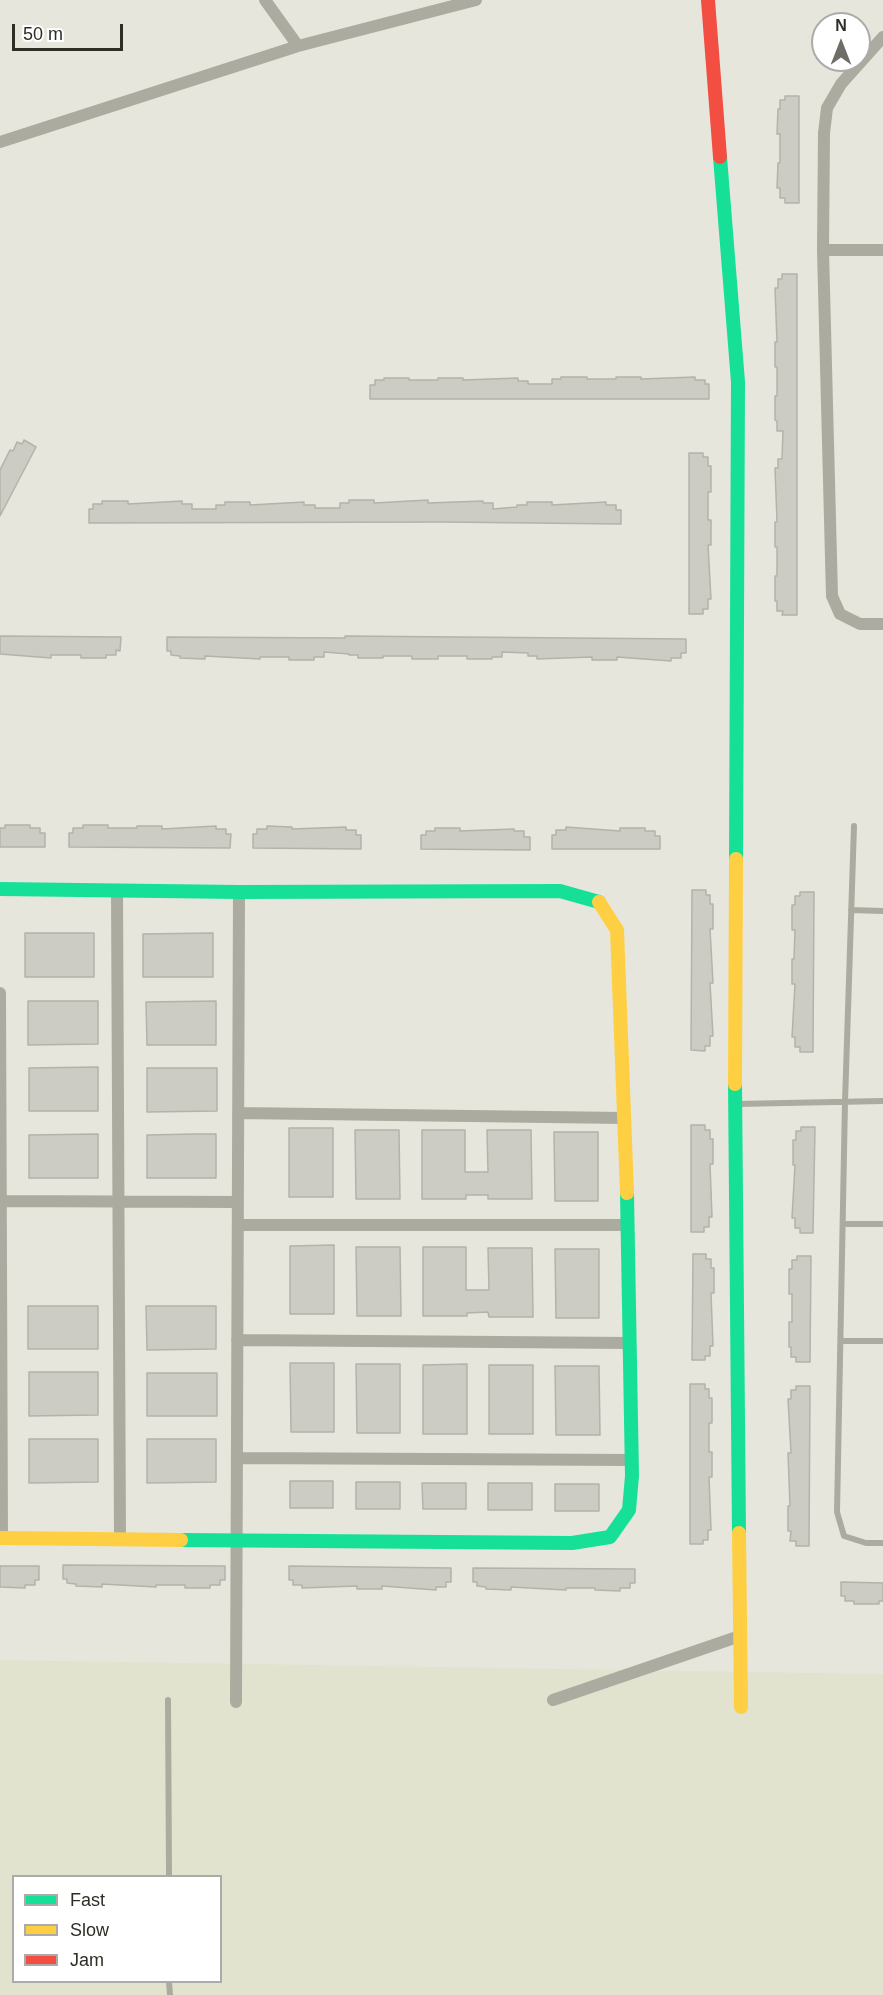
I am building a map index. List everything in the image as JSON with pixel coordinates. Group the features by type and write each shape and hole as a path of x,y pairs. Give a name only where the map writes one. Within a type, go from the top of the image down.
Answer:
{"street":[{"path":"265,0 298,46"},
{"path":"0,142 298,46 476,0"},
{"path":"708,0 738,382 735,1104 741,1707"},
{"path":"883,37 841,84 827,108 824,133 823,250 832,597 840,614 860,624 883,624"},
{"path":"823,250 883,250"},
{"path":"0,889 240,892 560,891 599,902 617,930 628,1225 632,1460 629,1510 610,1537 572,1543 1,1538 0,993"},
{"path":"117,891 120,1539"},
{"path":"236,1702 240,892"},
{"path":"238,1113 624,1118"},
{"path":"0,1202 238,1202"},
{"path":"238,1225 628,1225"},
{"path":"237,1340 630,1342"},
{"path":"237,1458 632,1460"},
{"path":"553,1700 740,1636"}],"lane":[{"path":"854,826 845,1102 837,1512 844,1536 866,1544 883,1543"},
{"path":"851,910 883,911"},
{"path":"735,1104 883,1101"},
{"path":"843,1224 883,1224"},
{"path":"841,1341 883,1341"},
{"path":"168,1700 169,1875"}],"shaded area":[{"path":"0,1660 883,1674 883,1995 0,1995"}],"building":[{"path":"785,96 799,96 799,203 785,203 785,198 780,198 780,188 777,188 778,163 780,163 780,134 777,134 778,109 780,109 780,100 785,100"},
{"path":"782,274 797,274 797,615 782,615 783,611 777,611 777,601 775,601 777,547 775,547 775,522 777,522 775,468 778,468 778,459 782,459 783,431 777,431 775,420 777,367 775,367 775,342 777,342 775,288 778,288 778,279 782,279"},
{"path":"561,377 616,379 616,377 641,377 641,379 695,377 695,380 705,380 705,384 709,384 709,399 370,399 370,385 375,385 375,380 384,380 384,378 438,380 438,378 463,378 463,380 518,378 518,381 528,381 528,384 552,384 552,379 561,379"},
{"path":"24,440 36,447 0,516 0,470 10,450 13,451 17,442 22,444"},
{"path":"689,453 703,453 703,457 708,457 708,466 711,466 708,520 711,520 711,545 708,545 711,599 708,599 708,609 703,609 703,614 689,614"},
{"path":"349,500 374,500 374,503 428,500 428,503 483,501 483,503 493,503 493,509 527,505 527,502 552,502 552,505 606,502 606,505 616,505 616,510 621,510 621,524 89,523 89,509 93,509 93,504 102,504 102,501 128,501 128,504 182,501 182,504 192,504 192,509 216,509 216,505 225,505 225,502 250,502 250,505 304,502 304,505 315,505 315,508 340,508 340,503 349,503"},
{"path":"0,636 121,637 120,651 116,650 116,655 106,655 106,658 51,655 51,658 0,654"},
{"path":"345,636 686,639 686,653 681,653 681,658 671,658 671,661 617,657 617,660 592,660 592,657 537,659 537,656 528,656 528,653 502,652 502,657 492,657 492,659 438,656 438,659 412,659 412,656 358,658 358,655 324,652 324,657 314,657 314,660 289,660 289,657 180,658 180,656 171,655 171,651 167,651 167,637 345,638"},
{"path":"5,825 30,825 30,828 40,828 40,833 45,833 45,847 0,847 0,828 5,828"},
{"path":"83,825 108,825 108,828 162,826 162,829 216,826 216,829 226,829 226,834 231,834 230,848 69,847 69,833 73,833 73,828 83,828"},
{"path":"267,826 292,827 292,829 346,827 346,830 356,830 356,835 361,835 361,849 253,848 253,834 257,834 257,829 267,829"},
{"path":"566,827 620,831 620,828 645,828 645,831 655,831 655,836 660,836 660,849 552,849 552,835 556,835 556,830 566,830"},
{"path":"435,828 460,828 460,831 514,829 514,831 524,831 524,837 530,837 530,850 421,849 421,835 426,835 426,831 435,831"},
{"path":"692,890 706,890 706,895 710,895 710,904 713,904 713,929 710,929 713,983 710,983 713,1036 710,1036 710,1046 705,1046 705,1051 691,1050"},
{"path":"800,892 814,892 813,1052 800,1052 800,1047 795,1047 795,1037 792,1037 795,984 792,984 792,959 794,959 795,930 792,930 792,905 795,905 795,896 800,896"},
{"path":"25,933 94,933 94,977 25,977"},
{"path":"213,933 213,977 143,977 143,934"},
{"path":"28,1001 98,1001 98,1044 28,1045"},
{"path":"216,1001 216,1045 147,1045 146,1002"},
{"path":"98,1067 98,1111 29,1111 29,1068"},
{"path":"147,1068 217,1068 217,1111 147,1112"},
{"path":"691,1125 705,1125 705,1130 710,1130 710,1139 713,1139 713,1164 710,1164 712,1217 709,1217 709,1227 704,1227 704,1232 691,1232"},
{"path":"801,1127 815,1127 813,1233 800,1233 800,1228 795,1228 795,1218 792,1218 795,1165 793,1165 793,1140 796,1140 796,1131 801,1131"},
{"path":"289,1128 333,1128 333,1197 289,1197"},
{"path":"355,1130 399,1130 400,1199 356,1199"},
{"path":"422,1130 465,1130 465,1172 488,1172 487,1130 531,1130 532,1199 488,1199 488,1195 466,1195 466,1199 422,1199"},
{"path":"554,1132 598,1132 598,1201 555,1201"},
{"path":"98,1134 98,1178 29,1178 29,1135"},
{"path":"216,1134 216,1178 147,1178 147,1135"},
{"path":"334,1245 334,1314 290,1314 290,1246"},
{"path":"356,1247 400,1247 401,1316 357,1316"},
{"path":"423,1247 466,1247 466,1290 489,1290 488,1248 532,1248 533,1317 489,1317 488,1312 467,1313 467,1316 423,1316"},
{"path":"555,1249 599,1249 599,1318 556,1318"},
{"path":"693,1254 706,1254 706,1259 711,1259 711,1268 714,1268 714,1293 711,1293 713,1346 710,1346 710,1356 705,1356 705,1360 692,1360"},
{"path":"797,1256 811,1256 810,1362 796,1362 796,1357 791,1357 791,1347 789,1347 792,1294 789,1294 789,1269 792,1269 792,1260 797,1260"},
{"path":"28,1306 98,1306 98,1349 28,1349"},
{"path":"146,1306 216,1306 216,1349 147,1350"},
{"path":"290,1363 334,1363 334,1432 291,1432"},
{"path":"356,1364 400,1364 400,1433 357,1433"},
{"path":"467,1364 467,1434 423,1434 423,1365"},
{"path":"489,1365 533,1365 533,1434 489,1434"},
{"path":"555,1366 599,1366 600,1435 556,1435"},
{"path":"29,1372 98,1372 98,1415 29,1416"},
{"path":"147,1373 217,1373 217,1416 147,1416"},
{"path":"690,1384 705,1384 705,1389 709,1389 709,1398 712,1398 712,1423 709,1423 709,1452 712,1452 712,1477 709,1477 711,1530 708,1530 708,1540 703,1540 703,1544 690,1544"},
{"path":"796,1386 810,1386 809,1546 796,1546 796,1541 790,1541 791,1531 788,1531 788,1506 790,1506 788,1453 791,1453 788,1399 791,1399 791,1390 796,1390"},
{"path":"29,1439 98,1439 98,1482 29,1483"},
{"path":"147,1439 216,1439 216,1482 147,1483"},
{"path":"290,1481 333,1481 333,1508 290,1508"},
{"path":"356,1482 400,1482 400,1509 356,1509"},
{"path":"422,1483 466,1483 466,1509 423,1509"},
{"path":"488,1483 532,1483 532,1510 488,1510"},
{"path":"555,1484 599,1484 599,1511 555,1511"},
{"path":"63,1565 225,1566 225,1580 220,1580 220,1585 210,1585 210,1588 185,1588 185,1585 76,1586 76,1584 67,1583 67,1579 63,1579"},
{"path":"0,1566 39,1566 39,1580 35,1580 35,1585 25,1585 25,1588 0,1587"},
{"path":"289,1566 451,1568 451,1582 446,1582 446,1587 436,1587 436,1590 382,1586 382,1589 357,1589 357,1586 302,1588 302,1585 293,1585 293,1580 289,1580"},
{"path":"473,1568 635,1569 635,1583 630,1583 630,1588 620,1588 620,1591 595,1590 595,1588 486,1589 486,1587 477,1586 477,1582 473,1582"},
{"path":"841,1582 883,1583 883,1601 879,1601 879,1604 854,1604 854,1601 845,1601 845,1596 841,1596"}],"traffic: fast":[{"path":"720,157 738,382 736,859"},
{"path":"0,889 239,892 560,891 599,902"},
{"path":"735,1084 739,1533"},
{"path":"181,1540 572,1543 610,1537 629,1510 632,1476 627,1193"}],"traffic: slow":[{"path":"735,1084 736,859"},
{"path":"599,902 617,930 627,1193"},
{"path":"739,1533 741,1707"},
{"path":"0,1538 181,1540"}],"traffic: jam":[{"path":"708,0 720,157"}]}
